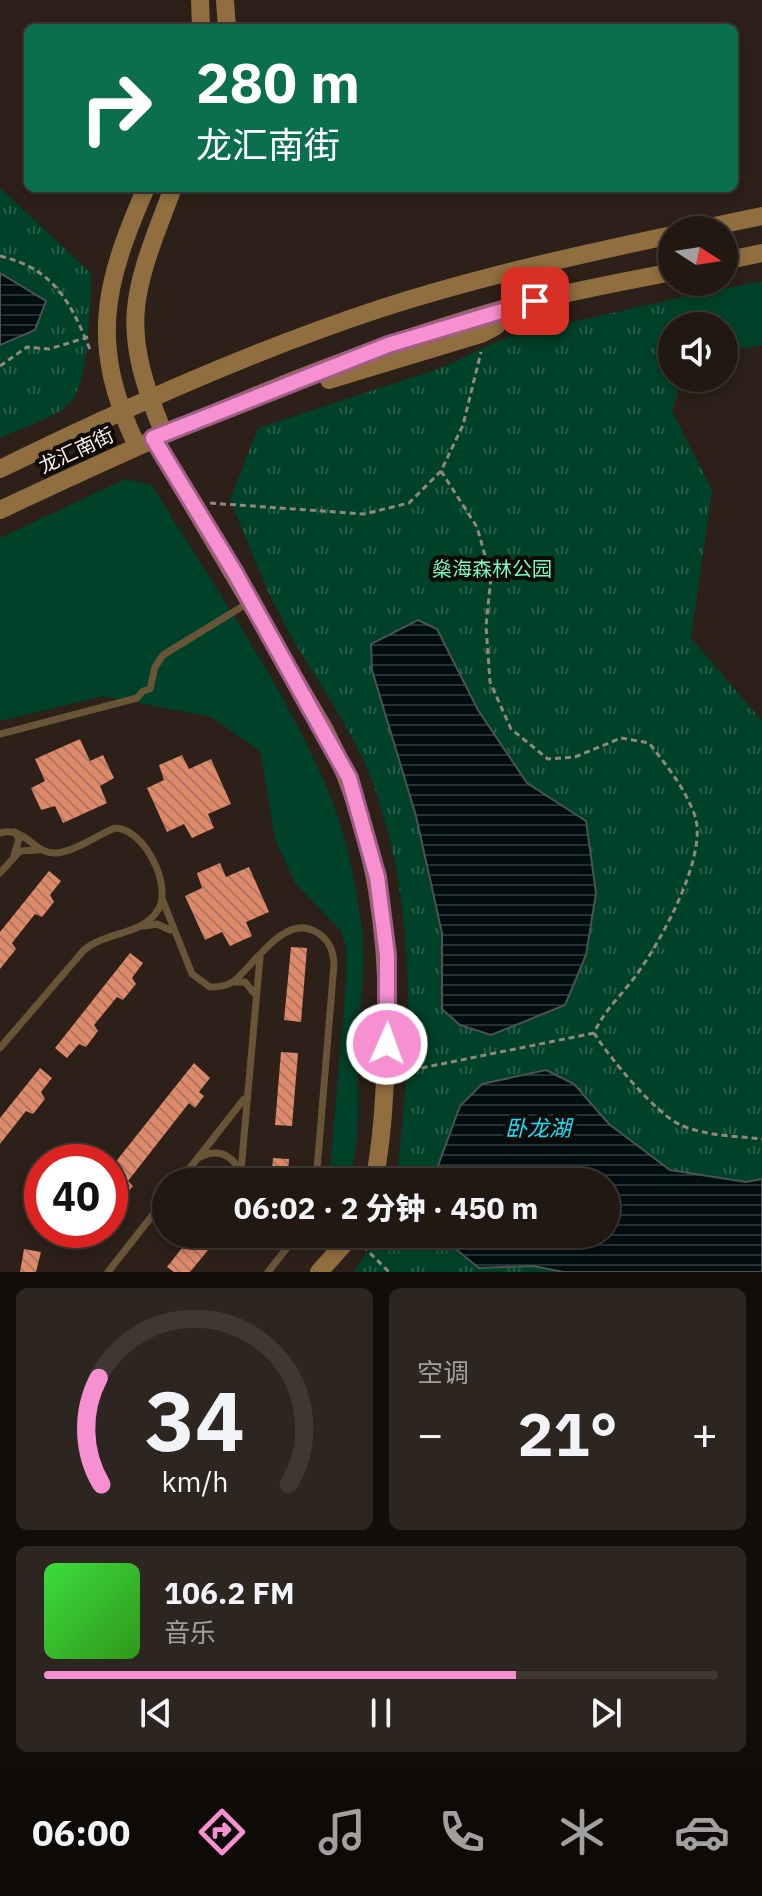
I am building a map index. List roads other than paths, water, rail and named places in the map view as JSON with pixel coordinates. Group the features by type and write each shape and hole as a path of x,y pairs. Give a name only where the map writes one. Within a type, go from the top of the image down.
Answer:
{"main road":[{"path":"200,0 201,24"},
{"path":"225,0 227,24"},
{"path":"145,192 115,271 105,316 107,357 121,411 151,439 190,501 349,778 377,877 387,955 385,1076 375,1168"},
{"path":"151,439 150,399 136,352 133,318 139,279 172,192"},
{"path":"738,221 762,216"},
{"name":"龙汇南街","path":"0,469 121,411 379,309 494,275 658,238"},
{"path":"738,258 762,253"},
{"name":"龙汇南街","path":"0,510 151,439 388,345 507,307 658,275"},
{"path":"241,402 444,348 496,326 507,307"},
{"path":"319,1272 340,1248"}],"lane":[{"path":"0,734 137,698 150,689 155,667 163,655 250,602"},
{"path":"14,855 40,850 60,853 105,832 124,828 142,840 164,888 163,901 174,933 198,981 210,987 234,982 249,984 254,995"},
{"path":"0,833 15,832 27,837 40,850"},
{"path":"0,873 14,855 19,839 15,832"},
{"path":"142,926 163,901"},
{"path":"0,1048 84,950 109,935 142,926 157,924 174,933"},
{"path":"234,982 286,933 303,928 325,938 333,953 317,1168"},
{"path":"241,1168 254,995 261,954"},
{"path":"190,1168 247,1091"},
{"path":"198,1158 220,1153 234,1161 236,1168"},
{"path":"108,1272 152,1216"},
{"path":"268,1272 287,1248"}],"water":[{"path":"0,273 46,301 35,330 0,345"},
{"path":"418,620 437,629 478,710 527,783 586,821 596,893 586,955 565,1005 491,1035 460,1025 442,1009 442,933 416,816 372,670 371,644"},
{"name":"卧龙湖","path":"546,1070 574,1084 609,1124 670,1170 746,1182 762,1179 762,1272 564,1272 533,1266 479,1268 454,1248 620,1248 620,1168 437,1168 460,1106 482,1084"}],"park label":[{"name":"燊海森林公园","path":"492,568"}]}
